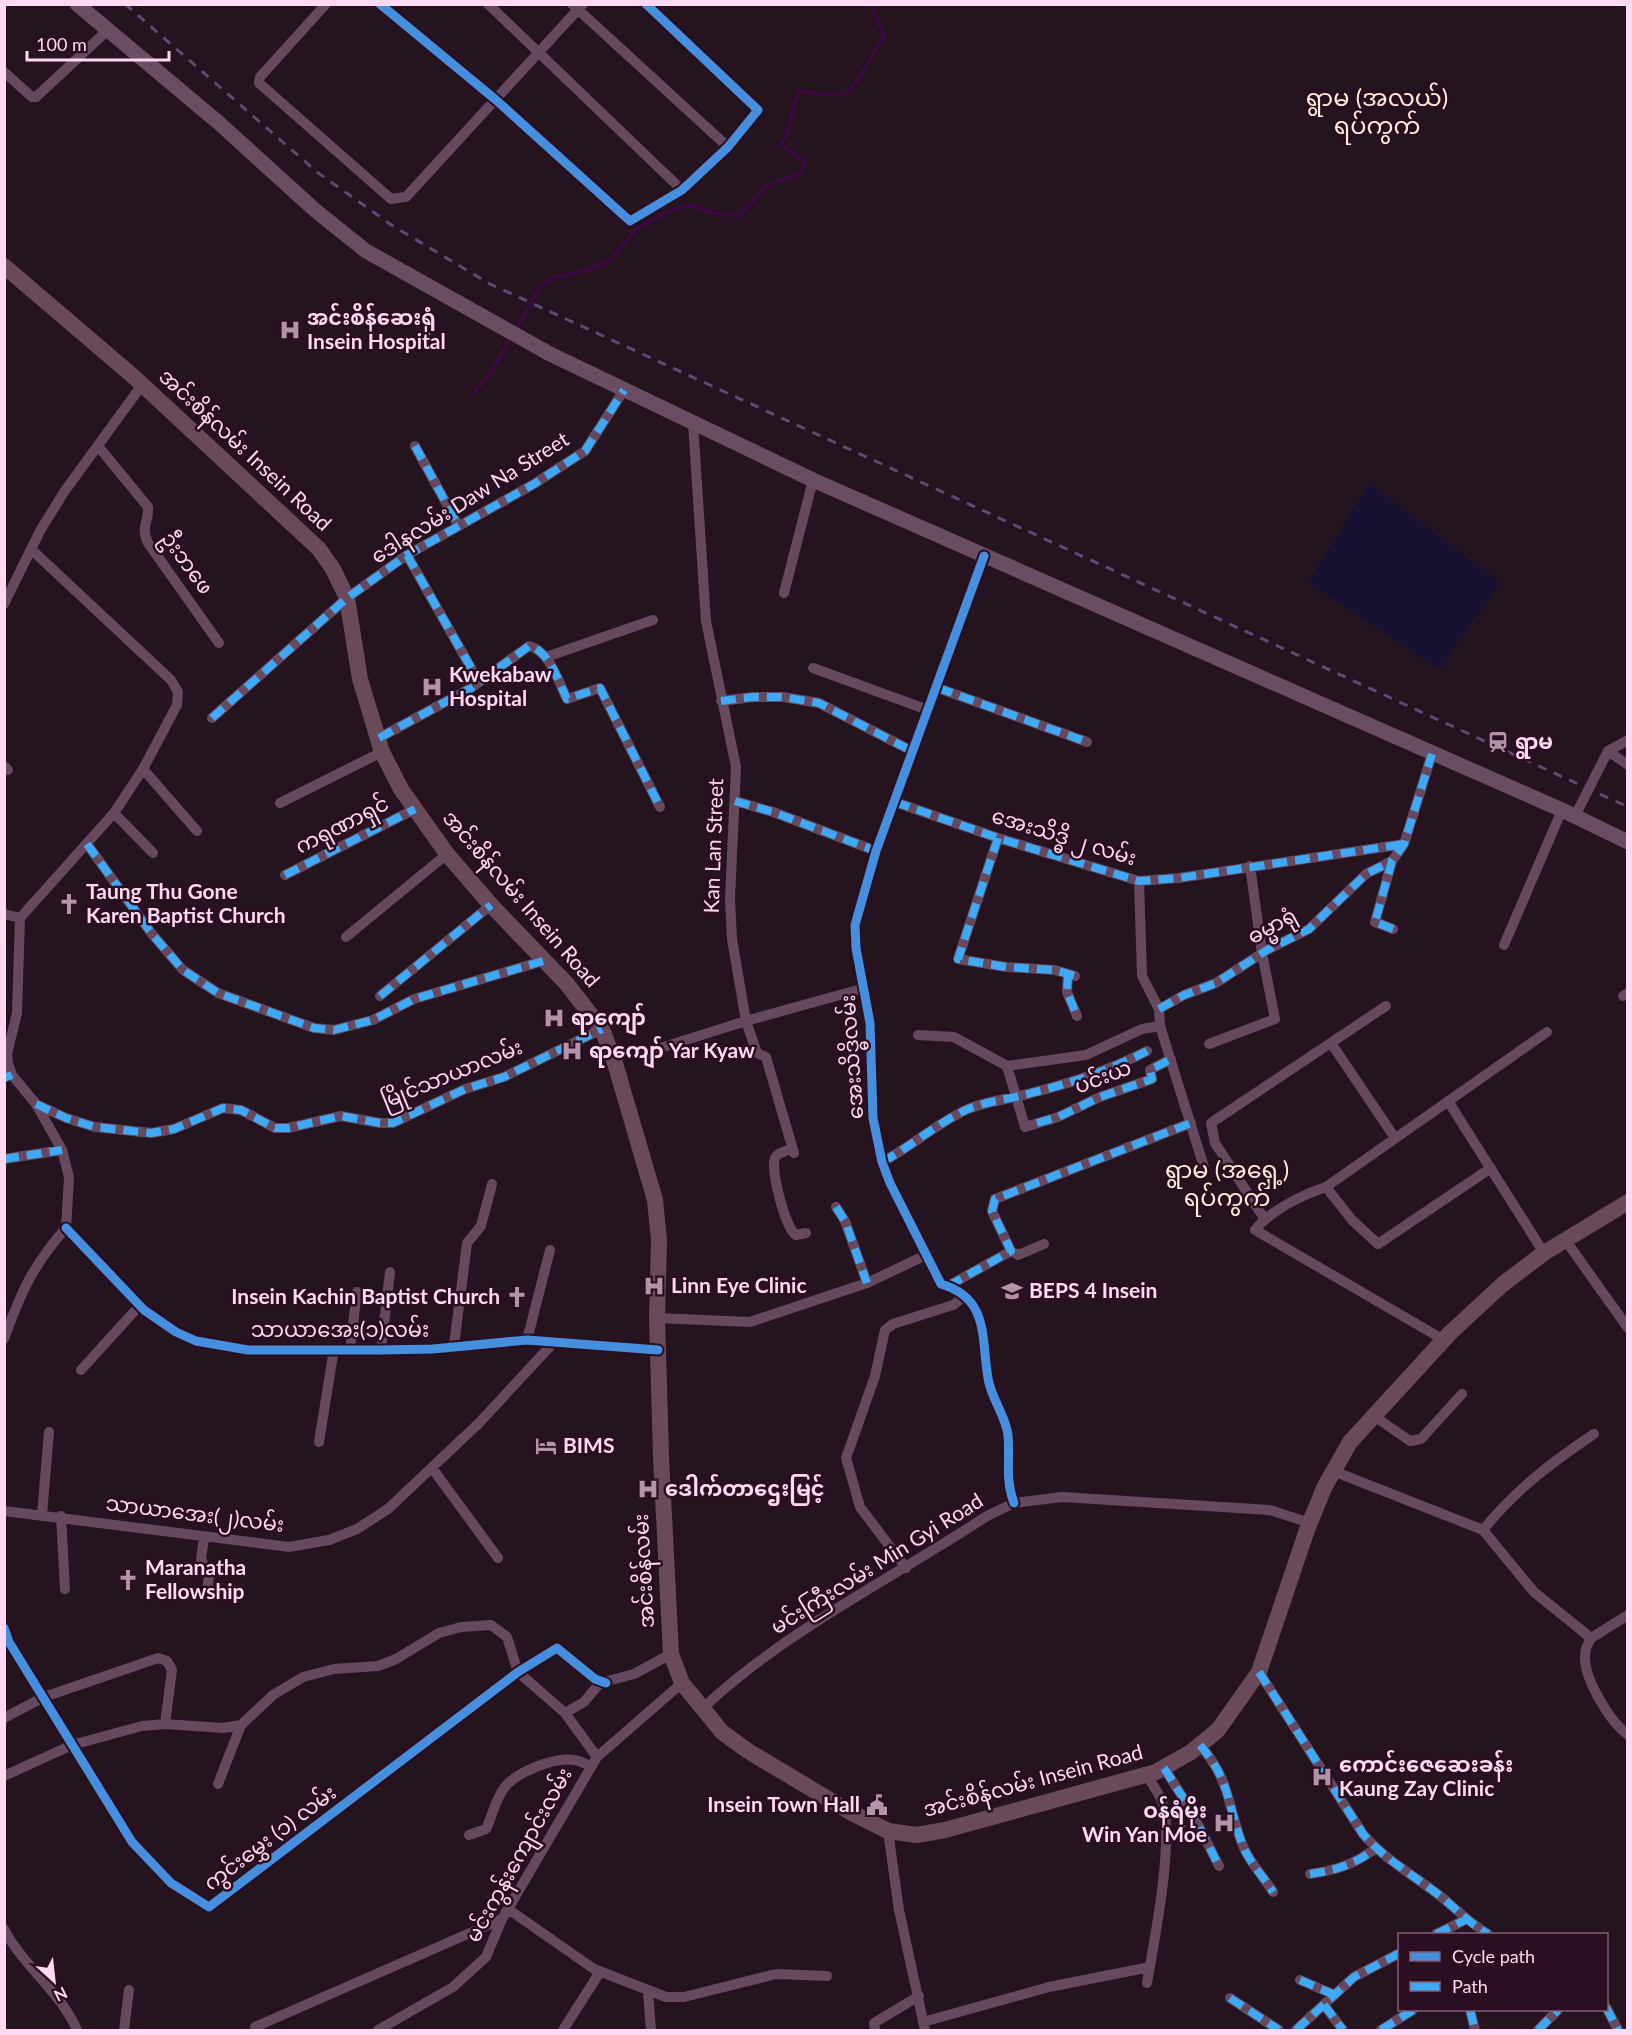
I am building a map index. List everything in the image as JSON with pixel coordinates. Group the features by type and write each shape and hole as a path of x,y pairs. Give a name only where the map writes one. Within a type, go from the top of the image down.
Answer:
{"main road":[{"path":"77,4 219,123 316,211 366,251 510,332 624,390 813,480 1569,813 1628,842"},
{"name":"အင်းစိန်လမ်း Insein Road","path":"4,266 142,385 299,528 333,569 347,598 360,680 380,745 416,809 447,854 491,905 566,983 602,1029 618,1073 655,1200 659,1240 657,1318 660,1423"},
{"name":"အင်းစိန်လမ်း Insein Road","path":"703,1708 722,1732 850,1812 888,1831 917,1835 945,1830 1146,1775 1164,1768 1200,1745 1218,1730 1259,1672 1310,1523 1333,1471 1350,1442 1444,1340 1503,1284 1544,1253 1628,1202"},
{"name":"အင်းစိန်လမ်း","path":"660,1423 671,1654 682,1683 703,1708"}],"street":[{"path":"326,4 260,77 259,83 391,199 405,197 539,53 578,6 728,147"},
{"path":"380,4 496,100 630,221 682,190 728,147 758,110 646,4"},
{"path":"488,4 682,190"},
{"path":"4,72 32,97 36,97 109,29"},
{"path":"4,604 33,550 40,531 64,492 142,385"},
{"name":"ဒေါနလမ်း Daw Na Street","path":"212,718 347,598 407,555 534,484 585,452 624,390"},
{"name":"Kan Lan Street","path":"693,423 706,621 736,767 730,899 732,939 746,1021 757,1053 765,1057 793,1151 778,1154 774,1159 775,1177 789,1227 796,1235 806,1233"},
{"name":"ဦးဘဖေ","path":"98,446 148,507 143,527 148,543 219,643"},
{"path":"415,446 458,525"},
{"path":"784,593 813,480"},
{"path":"4,1339 9,1314 23,1288 45,1252 66,1228 69,1177 62,1150 36,1104 8,1076 7,1054 17,1013 20,918 114,813 143,769 177,705 178,692 171,680 33,550"},
{"path":"407,555 479,682"},
{"name":"အေးသိဒ္ဓိလမ်း","path":"966,1295 941,1284 928,1254 890,1183 882,1162 873,1118 870,1023 856,948 855,925 876,851 912,751 938,688 984,556"},
{"path":"546,657 653,620"},
{"path":"280,803 380,745 479,682 528,646 538,648 546,657 567,699 600,688 660,807"},
{"path":"813,668 928,710"},
{"path":"938,688 1087,742"},
{"path":"721,701 753,697 783,697 819,703 912,751"},
{"path":"1504,945 1569,813 1608,751 1628,740"},
{"path":"1608,751 1628,765"},
{"path":"1393,929 1375,922 1392,861 1404,844 1432,754"},
{"path":"143,769 197,831"},
{"path":"735,801 773,812 876,851"},
{"name":"အေးသိဒ္ဓိ ၂ လမ်း","path":"895,802 998,838 1139,881 1179,878 1404,844"},
{"name":"ကရုဏာရှင်","path":"285,875 416,809"},
{"path":"114,813 153,853"},
{"path":"998,838 958,959 1072,975 1067,992 1077,1016"},
{"path":"87,844 152,934 183,970 218,993 314,1028 334,1030 373,1020 414,999 543,961"},
{"path":"346,937 447,854"},
{"name":"ဓမ္မာရုံ","path":"1159,1009 1184,995 1216,983 1262,953 1309,929 1366,874 1392,861"},
{"path":"1209,1044 1275,1019 1262,953 1250,866"},
{"path":"1139,881 1142,976 1159,1009 1160,1026 1204,1167"},
{"path":"380,996 491,905"},
{"path":"4,914 20,918"},
{"path":"657,1049 746,1021 865,988"},
{"path":"1264,1218 1215,1143 1211,1124 1386,1006"},
{"path":"918,1035 954,1036 1007,1066 1086,1055 1142,1029 1160,1026"},
{"name":"မြိုင်သာယာလမ်း","path":"36,1104 66,1118 95,1127 150,1133 174,1129 223,1108 240,1110 275,1128 288,1128 341,1116 393,1123 465,1089 504,1077 602,1029"},
{"path":"1444,1340 1255,1230 1264,1218 1309,1192 1326,1187 1547,1032"},
{"path":"1331,1043 1395,1138"},
{"path":"882,1162 909,1148 946,1120 970,1108 1115,1068 1147,1051"},
{"name":"ပင်းယ","path":"1016,1097 1025,1126 1058,1117 1100,1097 1152,1079 1150,1070 1171,1059"},
{"path":"1007,1066 1016,1097"},
{"path":"1448,1101 1544,1253"},
{"path":"1044,1244 1018,1255 1011,1251 992,1211 995,1199 1191,1123"},
{"path":"4,1159 62,1150"},
{"path":"1326,1187 1352,1220 1378,1244 1491,1168"},
{"path":"454,1345 467,1243 481,1226 492,1184"},
{"path":"836,1207 845,1221 867,1283"},
{"name":"သာယာအေး(၁)လမ်း","path":"66,1228 140,1305 165,1326 196,1341 248,1350 433,1349 454,1345 527,1340 658,1350"},
{"path":"1566,1241 1628,1328"},
{"path":"527,1340 550,1250"},
{"path":"948,1286 1011,1251"},
{"path":"657,1318 750,1322 867,1283 928,1254"},
{"path":"381,1350 390,1272"},
{"path":"350,1349 357,1292"},
{"path":"906,1568 860,1507 846,1458 875,1376 885,1330 893,1324 953,1305 966,1295 975,1308 982,1326 989,1382 1007,1432 1007,1486 1014,1503"},
{"path":"81,1370 140,1305"},
{"name":"သာယာအေး(၂)လမ်း","path":"4,1511 61,1516 204,1538 289,1547 329,1540 357,1529 388,1509 479,1424 555,1341"},
{"path":"319,1442 334,1349"},
{"path":"1374,1416 1410,1441 1421,1440 1462,1394"},
{"path":"42,1515 49,1432"},
{"path":"1483,1530 1505,1502 1522,1486 1546,1466 1594,1434"},
{"path":"432,1468 498,1558"},
{"path":"1333,1471 1483,1530 1534,1592 1583,1629 1591,1638"},
{"name":"မင်းကြီးလမ်း Min Gyi Road","path":"703,1708 729,1683 769,1654 987,1516 1014,1503 1062,1497 1270,1510 1310,1523"},
{"path":"61,1516 65,1589"},
{"path":"204,1538 201,1559 208,1576 207,1591"},
{"path":"1628,1615 1591,1638 1585,1655 1587,1673 1602,1703 1628,1735"},
{"path":"218,1784 241,1725 273,1695 303,1677 333,1669 378,1666 396,1659 439,1633 460,1627 491,1625 507,1637 518,1672 565,1713 594,1761"},
{"name":"ကွင်းမွှေး (၁) လမ်း","path":"4,1628 9,1642 132,1842 171,1883 209,1907 518,1672"},
{"path":"518,1672 559,1648 596,1679 606,1683"},
{"path":"565,1713 584,1702 600,1683 634,1674 671,1654"},
{"path":"4,1718 44,1697 158,1658 167,1661 172,1670 165,1724"},
{"path":"1259,1672 1363,1834 1376,1848 1444,1900 1465,1920 1485,1933"},
{"name":"မင်းကွန်းကျောင်းလမ်း","path":"378,2031 453,1987 486,1957 505,1914 594,1761 682,1683"},
{"path":"4,1776 72,1745 142,1726 165,1724 223,1728 241,1725"},
{"path":"1200,1745 1213,1760 1227,1785 1244,1848 1273,1892"},
{"path":"469,1835 486,1829 495,1802 506,1785 520,1775 562,1760 594,1761"},
{"path":"1164,1768 1189,1808 1220,1866"},
{"path":"1146,1775 1161,1799 1166,1827 1160,1907 1147,1983"},
{"path":"888,1831 899,1910 920,1996 924,2026 1049,1987 1149,1967"},
{"path":"1310,1874 1342,1869 1359,1861 1376,1848"},
{"path":"255,2027 505,1914 600,1972 666,1997 684,1997 776,1974 827,1976"},
{"path":"1440,1933 1465,1920"},
{"path":"4,1929 17,1950 56,1994 77,2031"},
{"path":"1296,2031 1354,1977 1398,1954"},
{"path":"562,2031 600,1972"},
{"path":"1300,1980 1335,1995"},
{"path":"124,2031 129,1990"},
{"path":"648,1992 651,2031"},
{"path":"875,2031 874,2023 920,1996"},
{"path":"1230,1998 1279,2031"},
{"path":"1324,2005 1343,2031"},
{"path":"1381,2031 1411,2011"},
{"path":"1470,2011 1475,2031"},
{"path":"1538,2031 1557,2011"},
{"path":"1608,2011 1618,2031"}],"shaded area":[{"path":"1369,483 1501,583 1439,669 1308,583"}],"waterway":[{"path":"516,329 541,286 555,277 584,271 611,260 636,229 674,209 691,205 714,213 738,216 769,184 799,175 805,163 781,144 788,131 798,91 840,95 852,87 884,37 871,4"},
{"path":"472,395 492,371 511,337"}],"railway":[{"path":"125,4 317,172 393,226 490,284 1628,807"}],"marked path":[{"path":"212,718 347,598 407,555 534,484 585,451 624,390"},
{"path":"415,446 458,525"},
{"path":"407,555 479,682"},
{"path":"379,738 471,688 529,646 543,654 548,660 567,699 600,688 660,807"},
{"path":"938,688 1087,742"},
{"path":"721,701 753,697 783,697 819,703 912,751"},
{"path":"1393,929 1375,922 1392,861 1404,844 1432,754"},
{"path":"735,801 773,812 876,851"},
{"path":"895,802 998,838 1139,881 1179,878 1404,844"},
{"path":"285,875 415,809"},
{"path":"998,838 958,959 1006,967 1055,970 1075,976"},
{"path":"87,844 152,934 183,970 218,993 314,1028 334,1030 373,1020 414,999 543,961"},
{"path":"1159,1009 1184,995 1216,983 1267,950 1309,929 1366,874 1392,861"},
{"path":"380,996 491,905"},
{"path":"1068,974 1067,992 1077,1016"},
{"path":"36,1104 66,1118 95,1127 151,1133 174,1129 223,1108 241,1110 275,1128 288,1128 341,1116 393,1123 465,1089 504,1077 602,1029"},
{"path":"882,1162 968,1109 1076,1080 1147,1051"},
{"path":"1037,1123 1058,1117 1100,1097 1152,1079 1150,1070 1171,1059"},
{"path":"4,1078 12,1075"},
{"path":"948,1286 1011,1251 992,1211 995,1199 1191,1123"},
{"path":"4,1159 62,1150"},
{"path":"836,1207 845,1221 867,1283"},
{"path":"1259,1672 1363,1834 1392,1861 1487,1933"},
{"path":"1200,1745 1218,1770 1246,1852 1273,1892"},
{"path":"1164,1768 1189,1807 1219,1866"},
{"path":"1310,1874 1344,1866 1376,1848"},
{"path":"1438,1933 1465,1920"},
{"path":"1296,2030 1354,1977 1398,1954"},
{"path":"1300,1980 1335,1995"},
{"path":"1230,1998 1279,2030"},
{"path":"1324,2005 1343,2030"},
{"path":"1381,2030 1411,2011"},
{"path":"1470,2011 1475,2030"},
{"path":"1538,2030 1557,2011"},
{"path":"1608,2011 1618,2030"}],"cycle path":[{"path":"380,4 496,100 630,221 682,190 728,147 758,110 646,4"},
{"path":"984,556 876,851 855,925 856,948 870,1023 873,1118 882,1162 890,1183 941,1284 957,1291 969,1300 976,1311 981,1324 989,1383 1007,1429 1009,1478 1014,1503"},
{"path":"66,1228 144,1310 176,1332 196,1341 248,1350 433,1349 527,1340 658,1350"},
{"path":"4,1628 9,1642 132,1842 171,1883 209,1907 518,1672 557,1648 595,1679 606,1683"}],"place":[{"name":"အင်းစိန်ဆေးရုံ Insein Hospital","path":"290,330"},
{"name":"Kwekabaw Hospital","path":"432,687"},
{"name":"ရွာမ","path":"1498,742"},
{"name":"Taung Thu Gone Karen Baptist Church","path":"69,904"},
{"name":"ရာကျော်","path":"554,1018"},
{"name":"ရာကျော် Yar Kyaw","path":"572,1051"},
{"name":"Linn Eye Clinic","path":"654,1286"},
{"name":"BEPS 4 Insein","path":"1012,1291"},
{"name":"Insein Kachin Baptist Church","path":"517,1297"},
{"name":"BIMS","path":"546,1446"},
{"name":"ဒေါက်တာဌေးမြင့်","path":"648,1489"},
{"name":"Maranatha Fellowship","path":"128,1580"},
{"name":"ကောင်းဇေဆေးခန်း Kaung Zay Clinic","path":"1322,1777"},
{"name":"Insein Town Hall","path":"877,1805"},
{"name":"ဝန်ရံမိုး Win Yan Moe","path":"1224,1823"}],"district":[{"name":"ရွာမ (အလယ်) ရပ်ကွက်","path":"1377,112"},
{"name":"ရွာမ (အရှေ့) ရပ်ကွက်","path":"1227,1184"}]}
